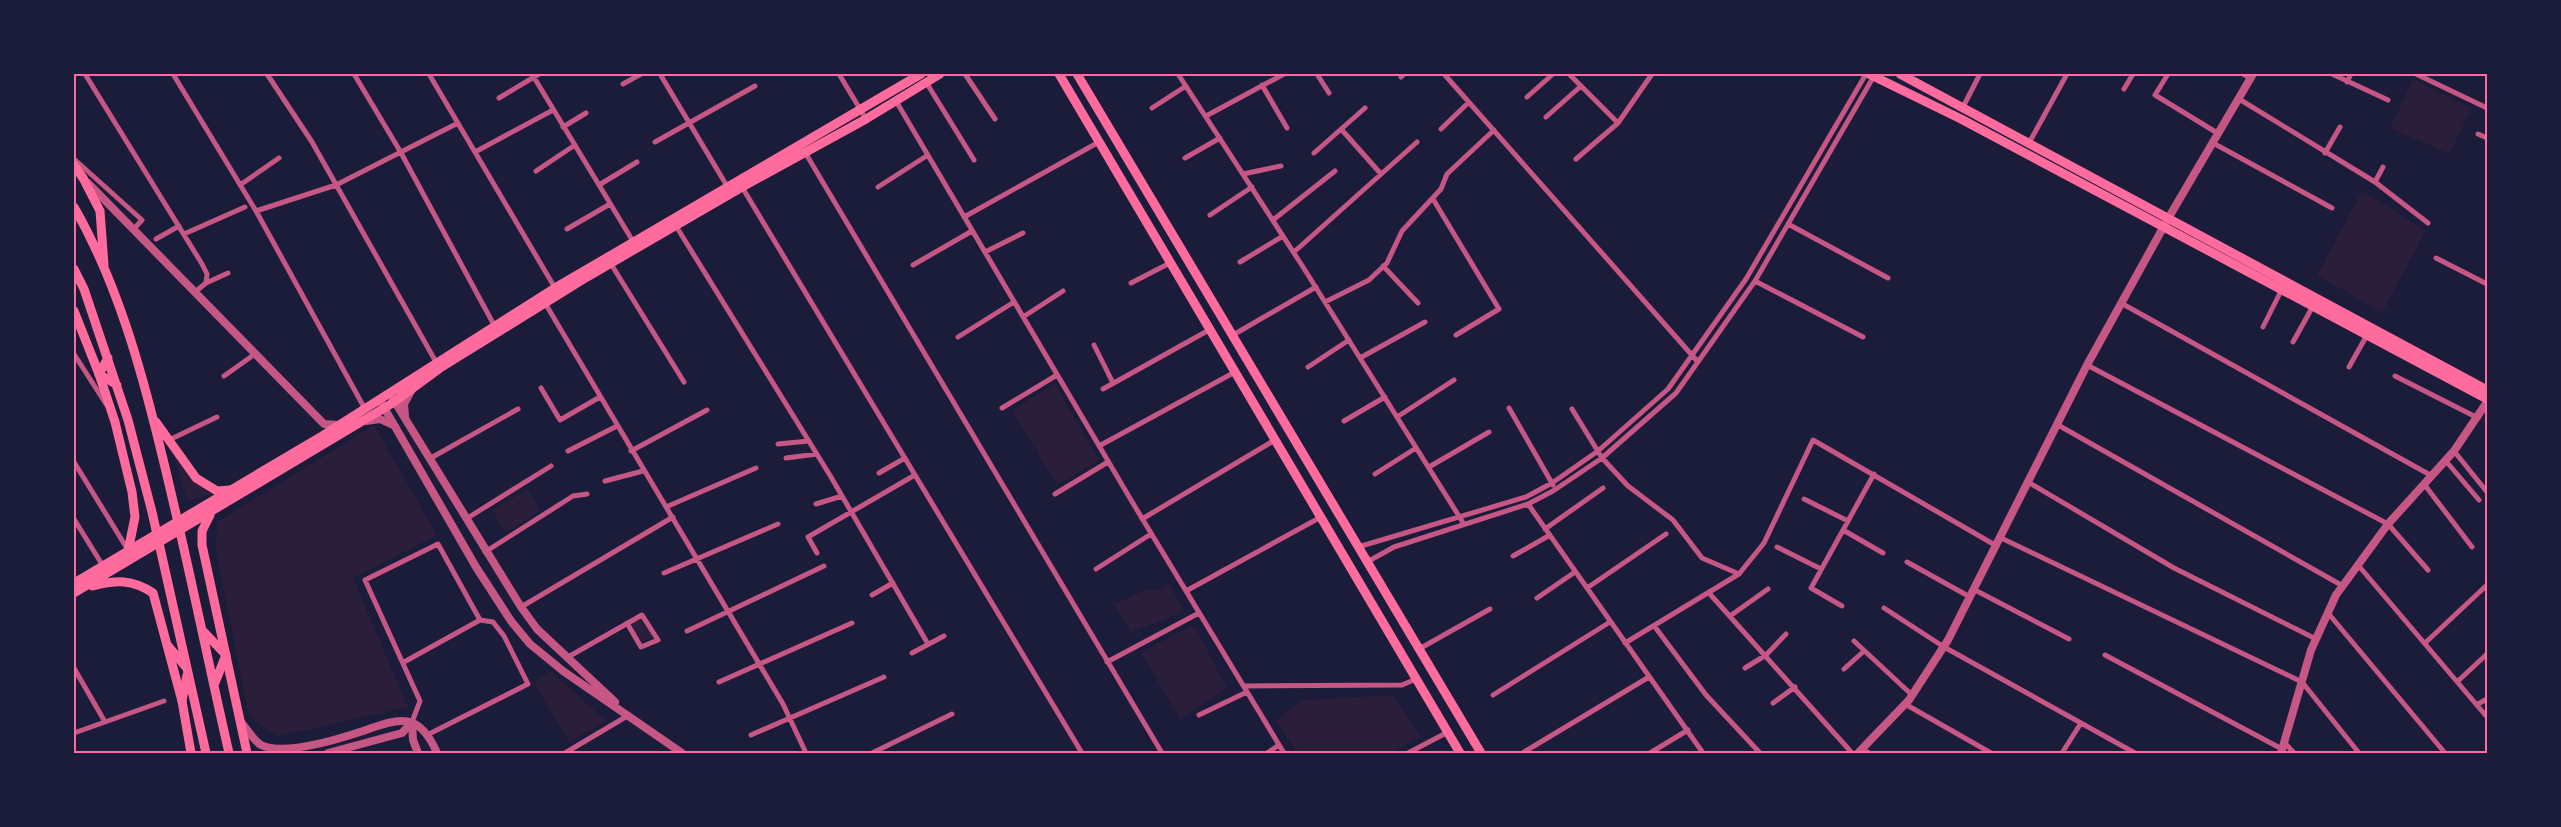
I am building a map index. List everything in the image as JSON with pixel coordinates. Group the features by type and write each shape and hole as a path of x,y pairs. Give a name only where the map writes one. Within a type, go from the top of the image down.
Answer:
{"main road":[{"path":"76,588 103,566 128,551 158,538 181,531 361,422 382,404 413,388 440,368 610,264 635,245 727,186 921,74"},
{"path":"392,398 436,362 555,288 635,245 676,226 742,187 806,154 940,74"},
{"path":"1059,74 1460,753"},
{"path":"1077,74 1481,753"},
{"path":"1871,74 2164,226 2487,400"},
{"path":"1900,74 2169,217 2487,390"},
{"path":"74,165 100,211 104,267"},
{"path":"74,207 104,267 136,356 181,531 229,753"},
{"path":"74,269 84,289 117,385 158,538 206,753"},
{"path":"74,311 114,418 132,492 135,517 128,551"},
{"path":"99,374 108,358"},
{"path":"99,374 117,385"},
{"path":"76,588 158,538 178,521 338,425 366,409 382,404"},
{"path":"153,417 196,478 217,491 230,490"},
{"path":"214,511 205,523 202,545 247,753"},
{"path":"76,588 138,582 153,593 182,700 191,753"},
{"path":"1362,587 1376,590 1379,582"},
{"path":"1376,611 1380,603 1387,602 1392,605"},
{"path":"202,630 226,654"},
{"path":"168,646 188,669"},
{"path":"214,686 226,654"},
{"path":"182,700 188,669"}],"street":[{"path":"85,74 202,264 207,274 206,283"},
{"path":"173,74 256,211 366,409"},
{"path":"267,74 312,142 436,362"},
{"path":"354,74 400,151 494,326"},
{"path":"429,74 555,288"},
{"path":"623,84 641,74"},
{"path":"660,74 727,186"},
{"path":"840,74 866,119"},
{"path":"965,74 995,119"},
{"path":"1178,74 1294,252 1464,525"},
{"path":"1206,116 1284,74"},
{"path":"1317,74 1329,93"},
{"path":"1444,74 1698,362"},
{"path":"1527,97 1553,74"},
{"path":"1569,74 1618,123"},
{"path":"1576,160 1618,123 1652,74"},
{"path":"1367,562 1394,547 1528,504 1556,489 1602,458 1676,393 1755,281 1871,74"},
{"path":"1358,547 1526,498 1552,483 1598,451 1668,390 1746,280 1871,74"},
{"path":"1963,107 1980,74"},
{"path":"2029,143 2067,74"},
{"path":"2124,89 2133,74"},
{"path":"2168,74 2155,95 2219,134"},
{"path":"1863,752 1912,695 1944,647 2087,365 2169,217 2252,76 2243,74"},
{"path":"2332,74 2388,100"},
{"path":"2347,82 2351,74"},
{"path":"2416,74 2487,108"},
{"path":"499,98 535,75 553,110 635,245"},
{"path":"926,82 974,160"},
{"path":"655,142 755,86"},
{"path":"1152,108 1186,86"},
{"path":"1262,86 1287,128"},
{"path":"1546,117 1581,86"},
{"path":"2239,99 2375,182 2428,223"},
{"path":"896,101 1108,462 1284,753"},
{"path":"1441,129 1469,102"},
{"path":"1314,153 1366,108"},
{"path":"475,152 553,110"},
{"path":"563,127 586,113"},
{"path":"256,211 336,184 458,122"},
{"path":"2325,153 2340,127"},
{"path":"1341,129 1381,174"},
{"path":"1325,302 1369,280 1383,266 1402,231 1441,189 1447,174 1494,130"},
{"path":"2478,134 2487,138"},
{"path":"1185,158 1220,138"},
{"path":"964,217 1099,142"},
{"path":"1294,252 1417,142"},
{"path":"2213,143 2332,208"},
{"path":"536,171 575,145"},
{"path":"806,154 1106,662 1162,753"},
{"path":"878,187 928,155"},
{"path":"74,158 142,220 133,230"},
{"path":"240,184 279,158"},
{"path":"599,185 637,162"},
{"path":"1244,174 1281,166"},
{"path":"2375,182 2383,166"},
{"path":"1273,220 1334,171"},
{"path":"83,178 324,424 338,425"},
{"path":"742,187 1082,753"},
{"path":"1210,214 1252,187"},
{"path":"1433,199 1499,309 1456,335"},
{"path":"567,229 610,204"},
{"path":"184,234 245,207"},
{"path":"1788,224 1888,278"},
{"path":"156,239 179,226"},
{"path":"676,226 817,454 928,644"},
{"path":"913,265 972,231"},
{"path":"985,252 1023,233"},
{"path":"1240,262 1283,236"},
{"path":"2436,258 2487,284"},
{"path":"1131,283 1170,263"},
{"path":"610,264 684,382"},
{"path":"1383,266 1418,303"},
{"path":"195,292 206,283 228,273"},
{"path":"1755,281 1863,337"},
{"path":"1232,335 1316,288"},
{"path":"2263,327 2282,289"},
{"path":"1023,317 1063,291"},
{"path":"958,337 1014,302"},
{"path":"545,303 760,666 790,719 806,753"},
{"path":"2121,303 2432,476"},
{"path":"2293,342 2314,306"},
{"path":"1360,358 1425,322"},
{"path":"1103,388 1210,330"},
{"path":"2349,367 2367,336"},
{"path":"1308,367 1349,340"},
{"path":"1094,345 1113,383"},
{"path":"74,354 114,418"},
{"path":"224,376 255,354"},
{"path":"2087,365 2388,524 2428,570"},
{"path":"1099,446 1235,372"},
{"path":"1002,408 1057,375"},
{"path":"2395,376 2478,418"},
{"path":"1397,417 1454,380"},
{"path":"406,420 404,404 413,388"},
{"path":"541,388 560,420 600,397"},
{"path":"1344,421 1385,397"},
{"path":"392,398 485,552 537,630 629,715"},
{"path":"2282,748 2316,639 2343,586 2388,524 2454,450 2478,418 2487,400"},
{"path":"382,404 476,567 530,644 563,671 682,753"},
{"path":"1509,408 1556,489"},
{"path":"429,459 518,409"},
{"path":"1572,409 1602,458 1628,486 1673,520 1702,558 1739,574"},
{"path":"631,451 707,410"},
{"path":"169,440 217,417"},
{"path":"361,422 380,419 396,426"},
{"path":"2058,425 2343,586"},
{"path":"568,451 617,426"},
{"path":"1429,467 1488,432"},
{"path":"1142,519 1275,440"},
{"path":"1626,643 1739,574 1764,543 1813,440 1995,546"},
{"path":"778,444 809,441"},
{"path":"1375,474 1416,448"},
{"path":"2454,450 2487,492"},
{"path":"786,458 817,454"},
{"path":"879,473 905,458"},
{"path":"2445,460 2479,500"},
{"path":"74,462 128,551"},
{"path":"1055,494 1108,462"},
{"path":"465,519 551,466"},
{"path":"666,507 756,468"},
{"path":"605,481 644,471"},
{"path":"1842,606 1811,588 1874,474"},
{"path":"817,553 808,537 915,475"},
{"path":"2028,482 2174,568 2316,639"},
{"path":"2424,484 2472,547"},
{"path":"1545,529 1603,488"},
{"path":"485,552 573,496 587,494"},
{"path":"816,504 842,496"},
{"path":"1804,499 1848,521"},
{"path":"1528,504 1703,753"},
{"path":"521,607 673,517"},
{"path":"1186,591 1321,517"},
{"path":"74,518 103,566"},
{"path":"664,572 778,524"},
{"path":"1843,530 1883,553"},
{"path":"1096,569 1151,534"},
{"path":"1587,588 1666,534"},
{"path":"1513,556 1550,535"},
{"path":"1999,537 2302,682 2359,753"},
{"path":"328,753 402,733 412,722 420,701 404,662 365,580 438,544 480,620"},
{"path":"1777,547 1821,569"},
{"path":"1907,562 2069,639"},
{"path":"2358,565 2487,716"},
{"path":"687,631 824,566"},
{"path":"1537,598 1575,572"},
{"path":"872,595 893,584"},
{"path":"2426,643 2487,585"},
{"path":"1730,616 1768,588"},
{"path":"1709,593 1852,753"},
{"path":"1884,608 1944,647 2135,753"},
{"path":"1419,650 1490,609"},
{"path":"1106,662 1200,613"},
{"path":"2328,613 2444,753"},
{"path":"568,657 627,623 642,615 658,640 641,647 627,623"},
{"path":"404,662 480,620 493,622 504,636 528,684 429,734"},
{"path":"1493,695 1610,622"},
{"path":"719,682 760,666 852,623"},
{"path":"1655,627 1706,695 1760,753"},
{"path":"1745,668 1766,655 1786,634"},
{"path":"912,653 944,636"},
{"path":"1854,641 1912,695"},
{"path":"1844,669 1864,651"},
{"path":"2105,654 2294,753"},
{"path":"2458,681 2487,654"},
{"path":"74,668 105,722"},
{"path":"751,735 884,677"},
{"path":"1524,752 1649,677"},
{"path":"1199,715 1245,689 1402,685 1416,679"},
{"path":"1773,703 1795,687"},
{"path":"2478,704 2487,699"},
{"path":"74,733 164,700"},
{"path":"1905,704 1991,753"},
{"path":"872,753 952,714"},
{"path":"565,753 629,715"},
{"path":"240,721 260,744 280,750 292,751 398,719 412,722 429,734 438,753"},
{"path":"412,722 413,740 418,753"},
{"path":"2062,753 2080,723"},
{"path":"1650,753 1688,730"},
{"path":"1408,753 1448,732"},
{"path":"1267,753 1279,745"}],"shaded area":[{"path":"2413,79 2471,108 2450,154 2390,128"},
{"path":"2362,191 2426,231 2382,313 2317,275"},
{"path":"1055,384 1099,460 1057,485 1012,410"},
{"path":"374,425 437,535 353,578 408,707 278,736 249,716 215,545 218,522"},
{"path":"172,449 190,476 211,494 188,502"},
{"path":"528,489 540,511 506,533 492,510"},
{"path":"1169,584 1184,611 1131,633 1114,604 1146,590 1155,591"},
{"path":"642,619 654,637 642,643 630,624"},
{"path":"1194,625 1227,688 1180,720 1141,652"},
{"path":"551,671 606,721 569,742 534,683"},
{"path":"1393,695 1421,737 1390,753 1297,753 1276,720 1304,700"}]}
